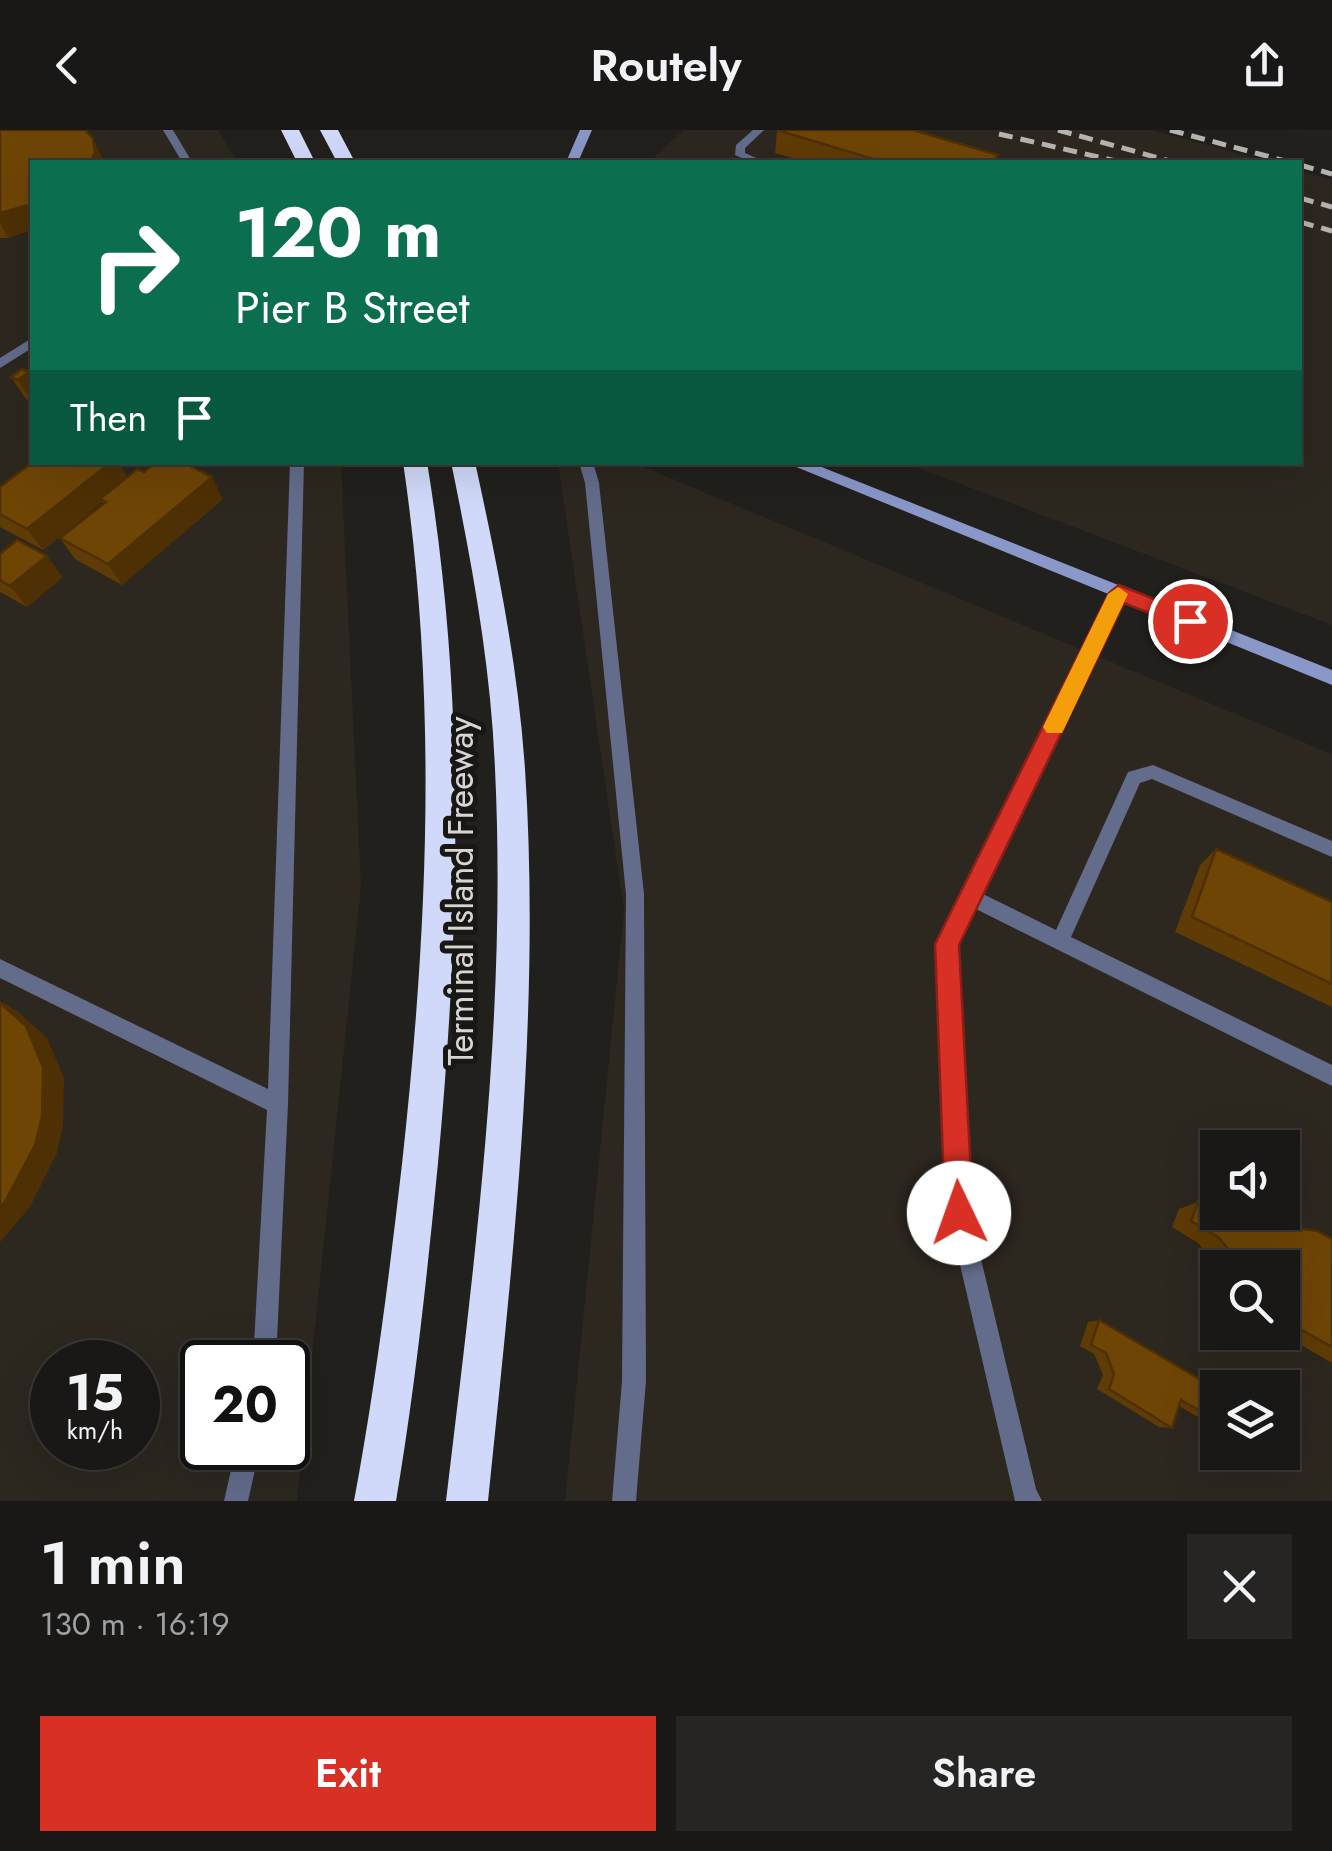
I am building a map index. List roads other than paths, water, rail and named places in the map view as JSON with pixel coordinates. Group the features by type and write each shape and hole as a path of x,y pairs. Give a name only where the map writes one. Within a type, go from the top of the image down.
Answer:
{"highway":[{"path":"290,130 305,160"},
{"path":"329,130 345,160"},
{"name":"Terminal Island Freeway","path":"375,1501 394,1402 437,1007 444,777 434,594 415,465"},
{"name":"Terminal Island Freeway","path":"464,465 490,585 510,770 512,1003 467,1501"}],"street":[{"path":"573,160 586,130"},
{"path":"799,465 1332,678"}],"lane":[{"path":"168,130 186,160"},
{"path":"755,160 740,154 740,147 758,130"},
{"path":"0,364 30,343"},
{"path":"265,1340 278,1104 297,465"},
{"path":"589,472 635,894 634,1381 624,1501"},
{"path":"1021,1499 959,1213 947,944 1119,593"},
{"path":"1058,942 1134,777 1153,772 1332,849"},
{"path":"970,897 1332,1076"},
{"path":"0,968 278,1104"},
{"path":"236,1501 243,1470"}],"railway":[{"path":"1058,130 1166,160"},
{"path":"1170,130 1282,160"},
{"path":"999,134 1111,160"},
{"path":"1302,166 1332,174"},
{"path":"1302,199 1332,207"},
{"path":"1302,223 1332,231"}]}
